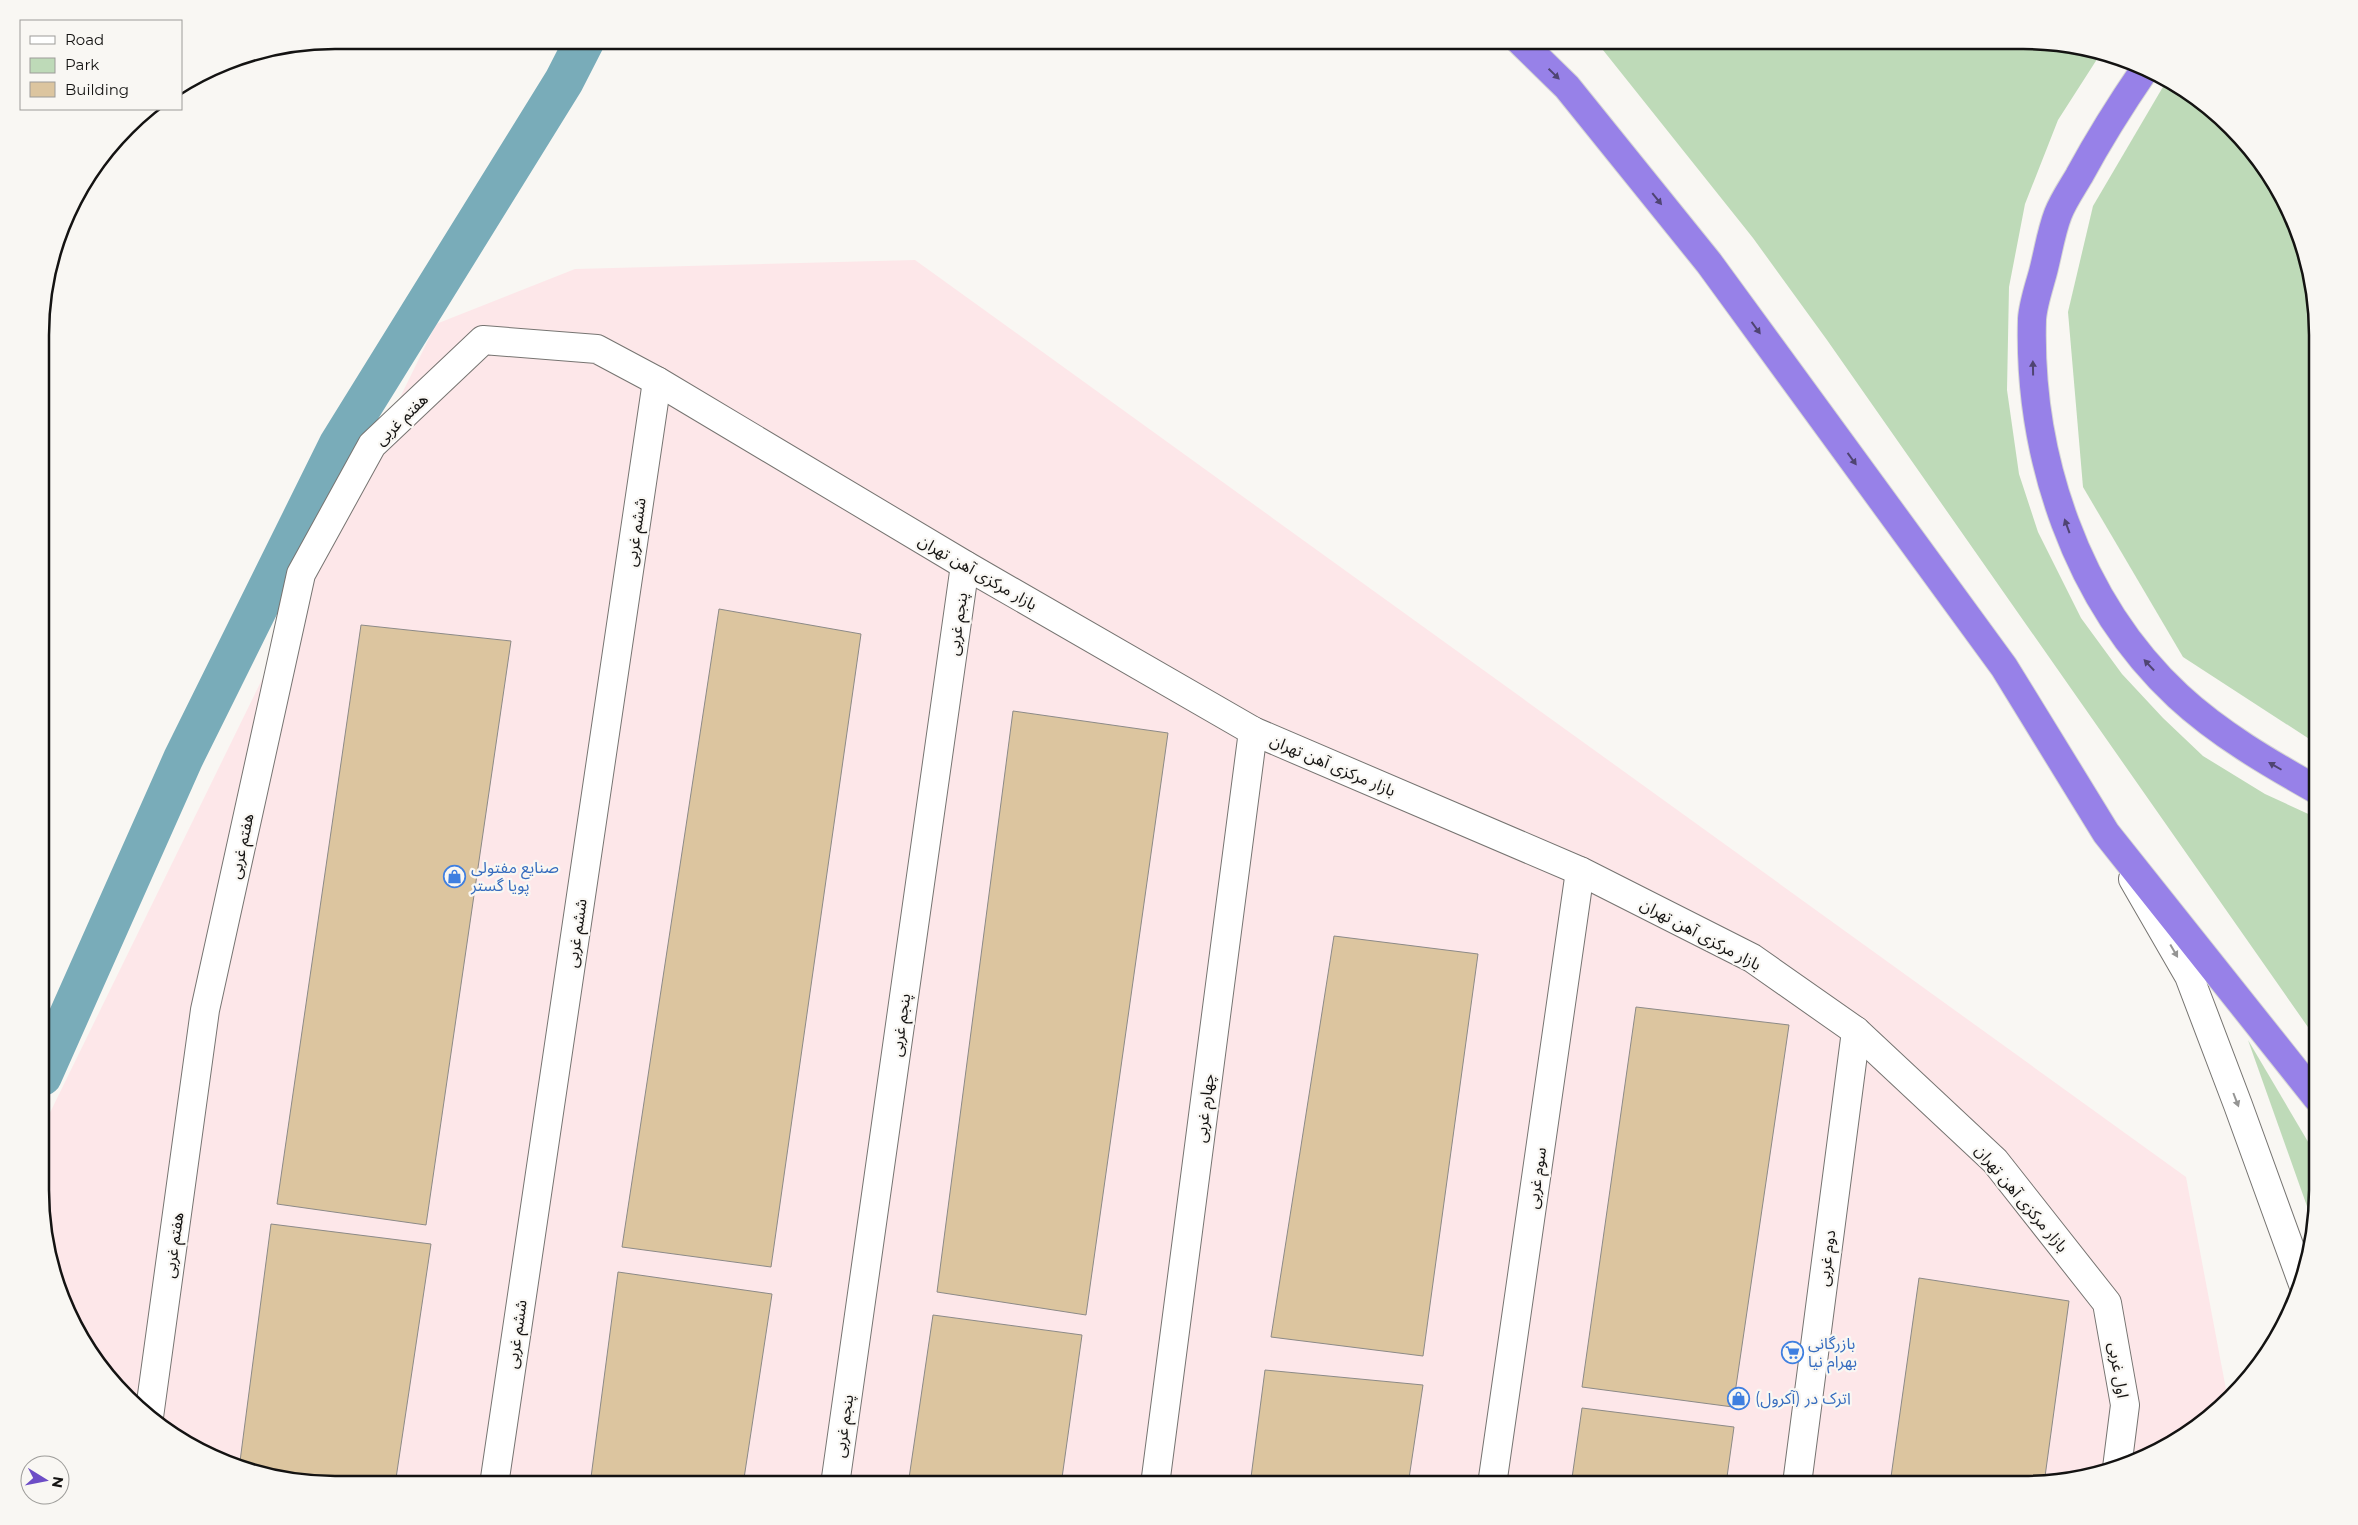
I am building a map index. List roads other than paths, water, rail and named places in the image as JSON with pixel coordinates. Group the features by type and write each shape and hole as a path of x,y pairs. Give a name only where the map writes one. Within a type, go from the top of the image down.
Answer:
{"highway":[{"path":"1528,49 1568,87 1709,263 2004,667 2106,833 2309,1088"},
{"path":"2142,74 2105,128 2058,213 2032,316 2034,394 2047,471 2073,542 2103,604 2141,656 2177,695 2210,722 2264,759 2309,785"}],"lane":[{"name":"بازار مرکزی آهن تهران","path":"483,340 597,350 657,381 965,565 1253,731 1580,871 1752,958 1856,1031 1995,1161 2107,1303"},
{"name":"هفتم غربی","path":"150,1409 205,1010 301,574 372,445 483,340"},
{"name":"ششم غربی","path":"495,1476 657,381"},
{"name":"پنجم غربی","path":"836,1476 965,565"},
{"name":"چهارم غربی","path":"1156,1476 1253,731"},
{"path":"2106,833 2189,976 2298,1271"},
{"name":"سوم غربی","path":"1493,1476 1580,871"},
{"name":"دوم غربی","path":"1798,1476 1856,1031"},
{"name":"اول غربی","path":"2107,1303 2125,1405 2118,1460"}],"waterway":[{"path":"49,1060 183,759 339,444 564,81 580,49"}],"place":[{"name":"صنایع مفتولی پویا گستر","path":"455,876"},
{"name":"بازرگانی بهرام نیا","path":"1792,1352"},
{"name":"اترک در (آکرول)","path":"1739,1398"}]}
